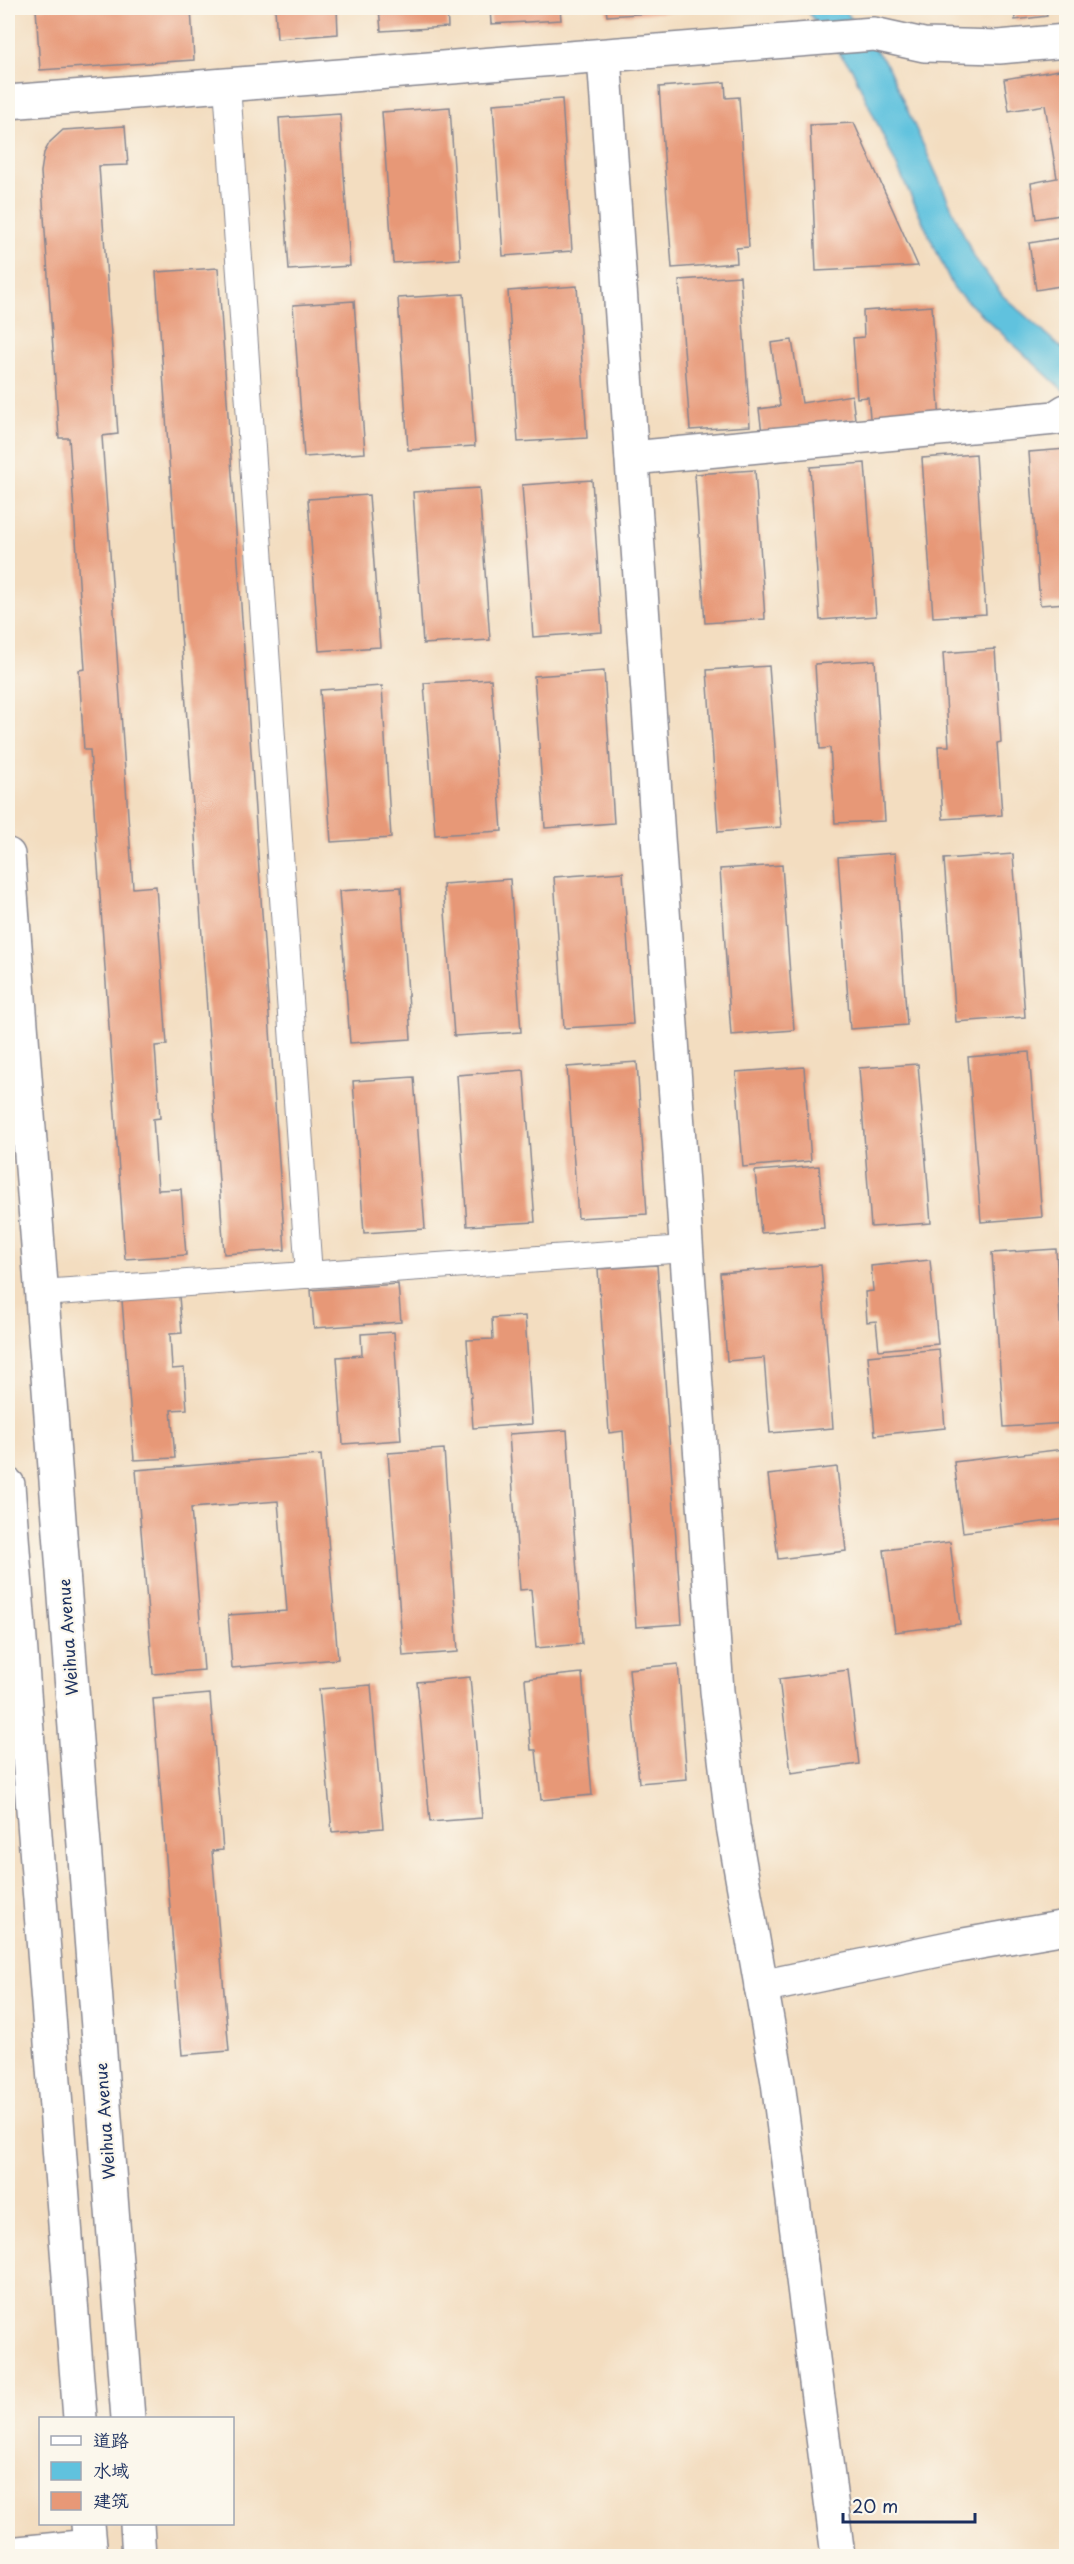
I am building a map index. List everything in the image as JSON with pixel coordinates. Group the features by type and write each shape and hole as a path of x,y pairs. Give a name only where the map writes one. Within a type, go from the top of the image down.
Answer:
{"street":[{"path":"8,102 815,40 877,26 924,45 999,47 1066,41"},
{"path":"604,56 717,1691 733,1826 778,2082 838,2556"},
{"path":"632,458 1054,418 1066,411"},
{"name":"Weihua Avenue","path":"8,855 128,2417"},
{"path":"8,1485 80,2417"},
{"path":"761,1986 958,1946 1066,1927"},
{"path":"136,2525 139,2556"},
{"path":"8,2554 90,2542"}],"lane":[{"path":"227,85 309,1275"},
{"path":"41,1293 686,1249"}],"water":[{"path":"805,8 843,8 887,65 974,257 1003,296 1066,352 1066,393 954,289 851,67"}],"building":[{"path":"36,8 191,8 194,60 40,70"},
{"path":"275,8 337,8 338,34 277,39"},
{"path":"379,8 447,8 448,27 381,31"},
{"path":"490,8 560,8 561,20 491,24"},
{"path":"606,8 714,8 714,9 607,16"},
{"path":"1014,8 1046,8 1047,16 1015,20"},
{"path":"1066,69 1066,214 1036,219 1031,183 1057,178 1045,105 1009,111 1004,79"},
{"path":"725,82 726,98 739,97 749,247 736,248 737,263 672,268 659,87"},
{"path":"562,99 572,251 503,256 493,104"},
{"path":"450,107 460,259 393,263 382,112"},
{"path":"340,114 350,266 289,270 279,118"},
{"path":"854,123 918,266 816,271 810,125"},
{"path":"125,126 128,165 99,166 118,434 102,436 133,888 156,886 167,1045 155,1046 160,1118 153,1119 158,1190 181,1189 186,1255 125,1259 90,750 84,750 79,670 85,669 69,438 59,438 41,172 44,153 50,142 63,130"},
{"path":"1066,237 1066,285 1036,290 1029,243"},
{"path":"218,268 285,1250 224,1254 156,272"},
{"path":"740,276 750,426 690,430 679,280"},
{"path":"577,286 587,438 518,442 508,291"},
{"path":"464,294 475,446 408,450 398,298"},
{"path":"354,301 365,453 304,457 293,305"},
{"path":"932,306 940,422 871,427 868,397 857,398 853,338 864,337 863,311"},
{"path":"792,340 802,403 852,395 855,419 762,433 759,409 780,406 771,343"},
{"path":"1066,449 1066,603 1040,605 1029,452"},
{"path":"976,454 986,614 933,617 922,458"},
{"path":"865,463 876,616 820,620 810,467"},
{"path":"755,470 765,619 705,623 695,474"},
{"path":"592,480 602,632 533,637 522,485"},
{"path":"479,488 490,640 423,644 413,492"},
{"path":"369,495 380,647 319,651 308,499"},
{"path":"995,649 1001,742 997,743 1002,815 943,819 938,746 949,746 943,653"},
{"path":"875,660 885,821 835,823 830,748 820,749 815,664"},
{"path":"769,666 781,827 718,832 707,670"},
{"path":"604,671 614,823 545,828 534,676"},
{"path":"491,679 502,831 435,835 424,683"},
{"path":"382,686 391,838 331,842 320,690"},
{"path":"895,853 907,1025 850,1029 838,857"},
{"path":"1013,854 1025,1017 956,1022 944,859"},
{"path":"782,865 794,1030 731,1035 720,869"},
{"path":"623,872 633,1024 564,1028 554,877"},
{"path":"510,879 521,1032 454,1036 443,884"},
{"path":"401,887 411,1039 350,1043 339,891"},
{"path":"1029,1052 1042,1217 981,1222 968,1057"},
{"path":"637,1062 647,1214 578,1218 567,1067"},
{"path":"918,1064 931,1223 871,1227 859,1068"},
{"path":"804,1067 811,1161 743,1167 736,1072"},
{"path":"524,1070 535,1222 467,1226 457,1075"},
{"path":"414,1077 425,1229 364,1233 353,1081"},
{"path":"819,1166 824,1228 761,1233 755,1171"},
{"path":"1056,1249 1066,1423 1004,1427 992,1253"},
{"path":"930,1260 938,1344 879,1350 876,1321 867,1322 865,1292 873,1291 871,1266"},
{"path":"657,1265 682,1624 636,1627 623,1431 609,1433 598,1269"},
{"path":"821,1265 833,1428 770,1433 764,1358 727,1361 720,1273"},
{"path":"398,1284 401,1322 314,1328 311,1290"},
{"path":"179,1296 182,1333 170,1334 172,1369 184,1368 187,1409 171,1410 175,1458 134,1460 122,1300"},
{"path":"525,1316 532,1424 473,1428 467,1340 493,1339 492,1318"},
{"path":"394,1332 401,1440 343,1444 337,1357 362,1355 361,1334"},
{"path":"939,1349 945,1428 875,1435 868,1356"},
{"path":"567,1430 582,1644 536,1648 531,1589 520,1590 509,1434"},
{"path":"444,1449 458,1652 403,1656 388,1453"},
{"path":"1064,1449 1066,1519 963,1532 954,1462"},
{"path":"321,1455 338,1659 232,1668 228,1615 287,1611 278,1501 191,1508 204,1670 153,1674 136,1470"},
{"path":"837,1467 846,1551 778,1559 768,1475"},
{"path":"950,1542 960,1624 895,1632 884,1550"},
{"path":"678,1664 687,1779 639,1783 629,1669"},
{"path":"848,1670 859,1764 791,1773 779,1679"},
{"path":"582,1673 592,1795 541,1800 536,1750 531,1750 525,1679"},
{"path":"470,1677 482,1818 430,1822 417,1682"},
{"path":"371,1685 383,1828 332,1832 319,1689"},
{"path":"210,1694 223,1850 212,1851 229,2051 182,2055 153,1699"}]}
